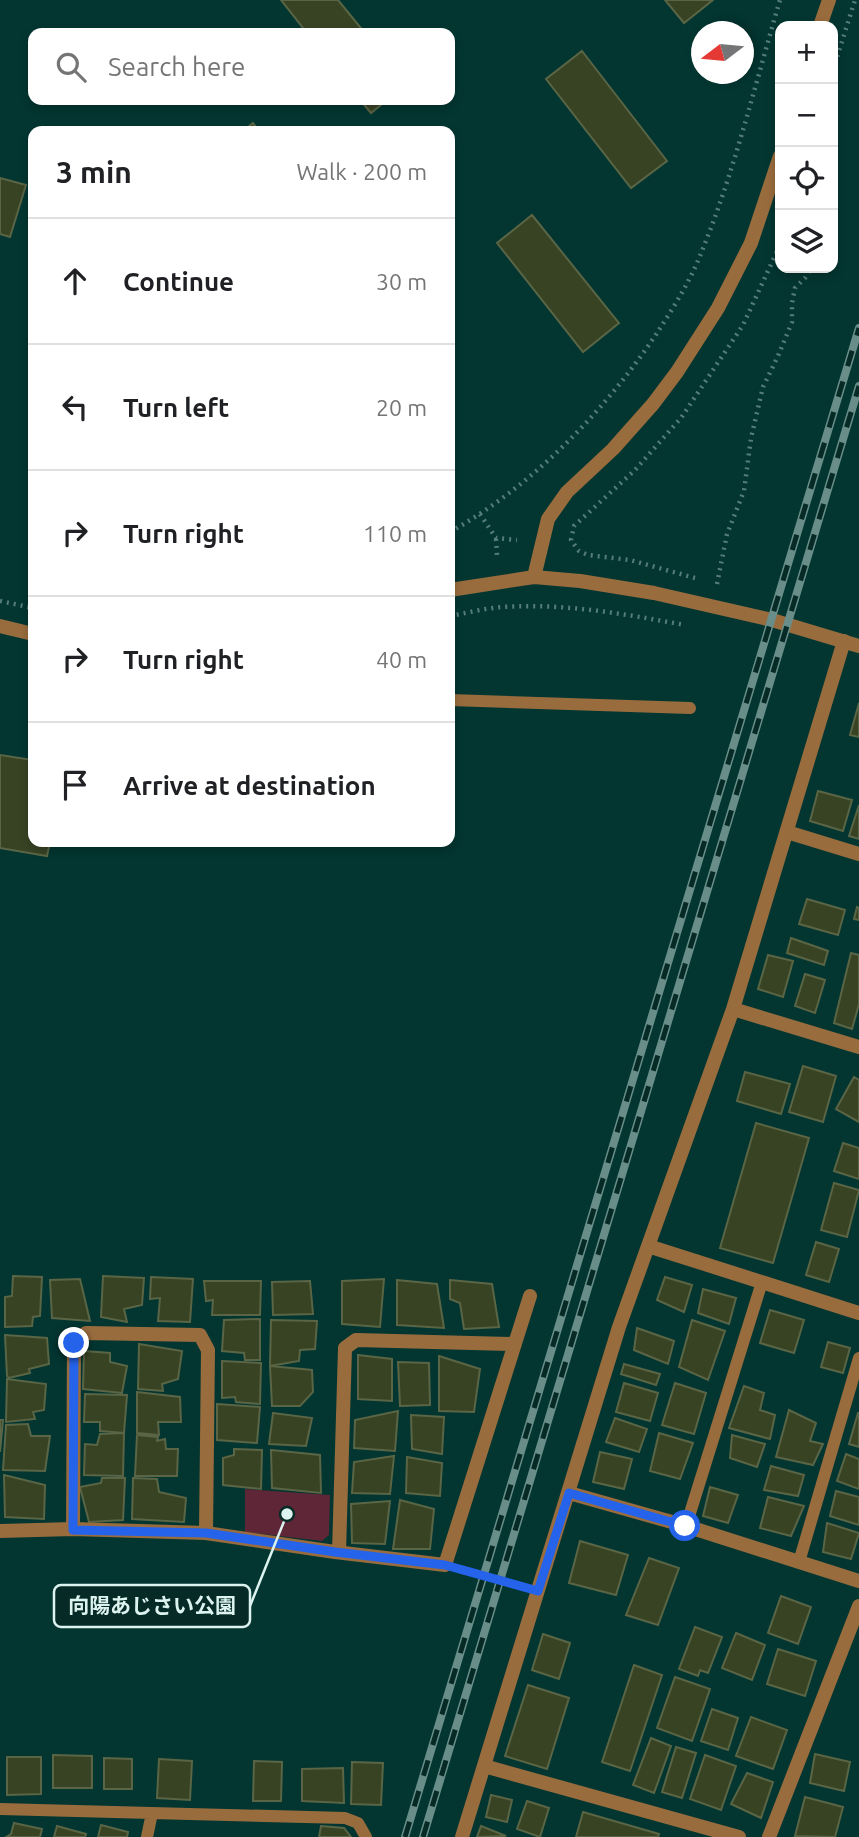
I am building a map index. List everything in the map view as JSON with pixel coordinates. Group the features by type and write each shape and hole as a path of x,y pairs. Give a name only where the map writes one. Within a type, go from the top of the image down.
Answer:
{"street":[{"path":"822,21 829,0"},
{"path":"534,578 548,519 567,492 613,449 653,404 719,309 751,243 775,171"},
{"path":"455,589 534,578 580,580 654,593 780,622 859,646"},
{"path":"0,626 28,633"},
{"path":"462,1837 619,1327 733,1009 844,641"},
{"path":"787,832 859,853"},
{"path":"733,1009 859,1048"},
{"path":"648,1245 859,1313"},
{"path":"0,1531 206,1533 445,1565 530,1296"},
{"path":"73,1530 74,1343 86,1333 200,1335 208,1350 206,1533"},
{"path":"339,1552 345,1348 356,1340 514,1344"},
{"path":"569,1493 685,1526 859,1581"},
{"path":"769,1837 859,1606"},
{"path":"484,1766 739,1837"}],"lane":[{"path":"455,700 690,708"},
{"path":"685,1526 762,1282"},
{"path":"799,1562 859,1358"},
{"path":"0,1809 345,1818 358,1823 366,1837"},
{"path":"147,1837 152,1813"}],"path":[{"path":"455,529 480,514 538,469 571,439 627,374 665,321 697,264 720,203 780,0"},
{"path":"838,54 855,0"},
{"path":"775,256 743,325 681,418 635,470 575,526 570,540 579,551 588,555 630,560 717,584 727,534 744,491 751,438 763,387 792,322 795,288 808,273"},
{"path":"480,514 496,538 497,555"},
{"path":"496,538 517,540"},
{"path":"0,601 28,607"},
{"path":"455,615 501,607 560,606 689,625"},
{"path":"445,1565 538,1591"}],"shaded area":[{"path":"245,1489 330,1495 329,1535 322,1541 245,1532"}],"building":[{"path":"281,0 338,0 361,28 303,28"},
{"path":"665,0 713,0 684,23"},
{"path":"582,51 667,161 631,188 546,79"},
{"path":"364,105 381,105 371,113"},
{"path":"0,178 26,185 10,237 0,234"},
{"path":"532,215 619,323 583,352 497,243"},
{"path":"859,703 859,737 850,735"},
{"path":"0,755 28,759 28,847 49,847 47,856 0,848"},
{"path":"818,791 852,800 843,831 810,821"},
{"path":"859,805 859,839 849,836"},
{"path":"807,899 845,910 838,935 799,924"},
{"path":"857,907 859,908 859,920 854,919"},
{"path":"791,938 828,951 824,965 787,953"},
{"path":"851,953 859,955 859,1004 852,1029 834,1023"},
{"path":"768,955 793,961 783,997 758,989"},
{"path":"805,974 825,980 815,1013 795,1006"},
{"path":"803,1066 836,1076 823,1122 789,1112"},
{"path":"745,1072 790,1084 781,1114 737,1101"},
{"path":"854,1077 859,1080 859,1122 836,1109"},
{"path":"756,1123 809,1138 773,1263 720,1248"},
{"path":"843,1143 859,1148 859,1179 834,1171"},
{"path":"834,1183 859,1190 847,1237 821,1230"},
{"path":"816,1242 839,1249 829,1282 806,1275"},
{"path":"13,1276 42,1277 40,1316 33,1317 32,1326 5,1327 5,1297 12,1296"},
{"path":"103,1276 144,1278 142,1305 124,1309 127,1322 101,1317"},
{"path":"151,1277 193,1279 190,1322 158,1321 160,1298 150,1299"},
{"path":"665,1277 692,1285 684,1312 657,1300"},
{"path":"80,1279 90,1321 52,1318 50,1280"},
{"path":"384,1279 380,1327 342,1324 342,1281"},
{"path":"397,1280 437,1284 444,1328 397,1325"},
{"path":"450,1280 492,1284 499,1327 464,1329 460,1303 450,1299"},
{"path":"204,1281 261,1281 260,1315 212,1315 213,1300 206,1301"},
{"path":"310,1281 313,1314 273,1315 272,1282"},
{"path":"703,1289 736,1298 729,1324 698,1313"},
{"path":"770,1310 804,1320 794,1353 760,1343"},
{"path":"260,1319 260,1360 245,1360 244,1353 222,1351 224,1320"},
{"path":"271,1320 317,1321 315,1349 300,1350 299,1361 270,1366"},
{"path":"692,1320 725,1331 708,1380 679,1367"},
{"path":"637,1328 674,1341 668,1364 634,1350"},
{"path":"5,1335 47,1338 49,1364 29,1369 30,1373 9,1378"},
{"path":"828,1342 850,1348 843,1373 821,1367"},
{"path":"139,1344 182,1351 178,1379 162,1384 163,1391 138,1389"},
{"path":"84,1351 110,1353 110,1362 127,1366 122,1393 83,1389"},
{"path":"358,1355 392,1359 392,1401 358,1399"},
{"path":"439,1356 480,1369 474,1412 439,1411"},
{"path":"222,1361 261,1363 260,1404 236,1402 235,1397 222,1398"},
{"path":"398,1362 429,1363 430,1405 400,1406"},
{"path":"624,1364 660,1374 656,1385 621,1374"},
{"path":"270,1366 312,1370 313,1392 300,1406 272,1406"},
{"path":"7,1379 46,1384 44,1410 33,1412 35,1419 6,1422"},
{"path":"624,1383 658,1393 650,1421 616,1412"},
{"path":"675,1383 706,1393 694,1434 662,1425"},
{"path":"744,1386 764,1393 760,1410 775,1415 770,1439 729,1428"},
{"path":"137,1392 180,1397 181,1422 158,1422 159,1435 137,1433"},
{"path":"85,1394 127,1395 124,1433 100,1431 100,1422 84,1422"},
{"path":"217,1404 260,1407 257,1443 217,1440"},
{"path":"789,1410 816,1423 810,1441 823,1444 813,1465 776,1457"},
{"path":"398,1411 395,1451 354,1448 355,1420"},
{"path":"273,1413 312,1418 306,1446 269,1444"},
{"path":"859,1413 859,1447 849,1444"},
{"path":"411,1415 444,1417 442,1454 412,1449"},
{"path":"615,1418 647,1429 639,1452 606,1442"},
{"path":"0,1420 3,1420 0,1452"},
{"path":"28,1424 31,1436 50,1436 45,1471 3,1470 6,1425"},
{"path":"124,1433 123,1476 84,1475 85,1444 97,1445 100,1434"},
{"path":"659,1433 693,1443 680,1479 650,1471"},
{"path":"137,1435 158,1437 157,1441 165,1439 166,1449 178,1449 177,1476 135,1476"},
{"path":"732,1435 765,1444 757,1467 730,1458"},
{"path":"234,1449 262,1450 261,1489 223,1485 223,1458 234,1455"},
{"path":"271,1450 320,1455 321,1493 272,1488"},
{"path":"600,1452 632,1459 624,1489 593,1482"},
{"path":"846,1454 859,1459 859,1489 837,1481"},
{"path":"394,1456 390,1494 352,1493 354,1462"},
{"path":"407,1457 442,1463 440,1496 406,1493"},
{"path":"771,1466 804,1475 798,1496 764,1490"},
{"path":"4,1475 45,1485 44,1519 5,1517"},
{"path":"102,1478 125,1478 123,1520 89,1522 80,1487 101,1483"},
{"path":"133,1478 157,1479 159,1492 186,1498 184,1522 132,1519"},
{"path":"710,1487 738,1495 728,1523 703,1516"},
{"path":"836,1491 859,1497 859,1525 830,1516"},
{"path":"768,1497 804,1506 791,1536 760,1528"},
{"path":"400,1500 434,1509 430,1549 393,1549"},
{"path":"390,1501 385,1544 352,1543 351,1504"},
{"path":"827,1523 859,1533 851,1559 823,1552"},
{"path":"580,1541 628,1555 616,1595 569,1583"},
{"path":"649,1558 679,1568 658,1625 626,1615"},
{"path":"781,1596 811,1607 798,1644 768,1633"},
{"path":"695,1627 722,1637 708,1673 700,1670 698,1676 679,1669"},
{"path":"736,1633 765,1645 752,1680 722,1668"},
{"path":"543,1634 570,1643 559,1679 532,1670"},
{"path":"778,1649 816,1661 805,1696 767,1684"},
{"path":"634,1665 662,1675 630,1771 602,1762"},
{"path":"675,1677 710,1689 692,1741 657,1728"},
{"path":"528,1685 569,1698 547,1769 505,1756"},
{"path":"712,1709 738,1718 728,1750 701,1741"},
{"path":"751,1717 787,1730 773,1769 736,1756"},
{"path":"651,1738 671,1746 654,1793 633,1785"},
{"path":"676,1747 696,1753 682,1798 662,1792"},
{"path":"815,1754 850,1762 844,1791 810,1783"},
{"path":"53,1755 92,1756 92,1788 53,1788"},
{"path":"705,1755 736,1766 721,1810 690,1799"},
{"path":"7,1757 41,1757 41,1794 7,1795"},
{"path":"104,1758 132,1759 132,1789 104,1789"},
{"path":"159,1759 192,1761 190,1800 157,1798"},
{"path":"254,1761 282,1762 281,1801 253,1801"},
{"path":"352,1762 383,1763 381,1805 351,1804"},
{"path":"343,1768 344,1803 302,1801 302,1769"},
{"path":"747,1773 773,1782 761,1818 731,1804"},
{"path":"491,1795 512,1800 507,1822 486,1817"},
{"path":"805,1797 843,1807 835,1837 795,1836"},
{"path":"527,1801 549,1808 540,1837 517,1829"},
{"path":"583,1812 659,1834 658,1837 576,1837"},
{"path":"14,1823 42,1829 40,1837 6,1837 11,1834"},
{"path":"101,1825 128,1832 127,1837 98,1837"},
{"path":"57,1826 86,1834 85,1837 54,1837"},
{"path":"321,1826 344,1828 351,1837 319,1837"},
{"path":"481,1826 506,1836 477,1837"}],"railway":[{"path":"405,1837 859,328"},
{"path":"423,1837 859,386"}],"place":[{"name":"向陽あじさい公園","path":"287,1514"}],"route":[{"path":"74,1343 73,1530 206,1533 445,1565 538,1591 569,1493 685,1526"}]}
